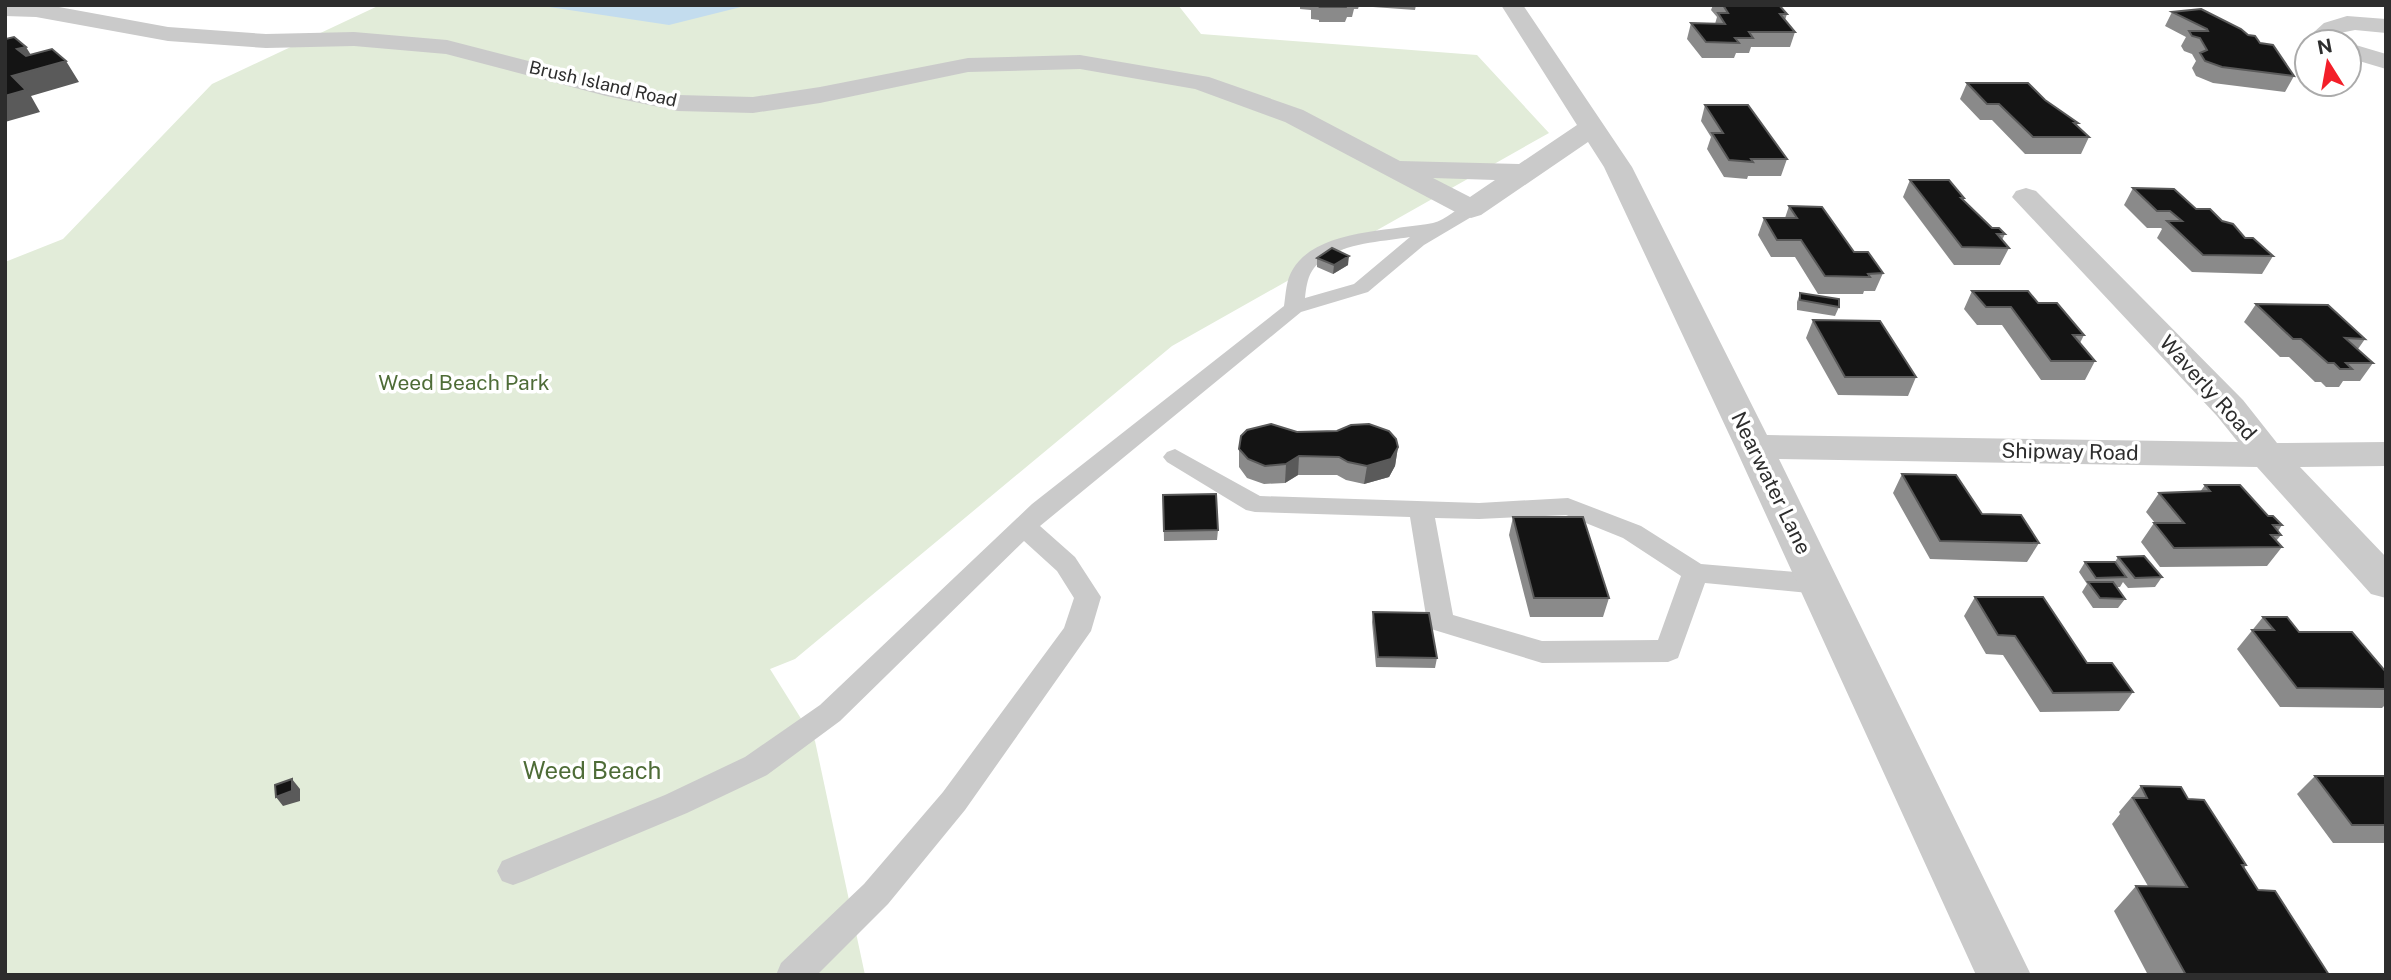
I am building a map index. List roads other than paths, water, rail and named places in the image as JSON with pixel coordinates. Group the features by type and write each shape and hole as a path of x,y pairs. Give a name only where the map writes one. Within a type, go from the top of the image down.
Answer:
{"street":[{"name":"Nearwater Lane","path":"1512,5 1618,167 2004,975"},
{"name":"Brush Island Road","path":"5,9 36,10 168,34 266,41 354,38 447,47 607,88 678,103 753,105 820,95 968,65 1080,62 1200,82 1294,116 1471,209"},
{"path":"2330,28 2346,23 2386,26"},
{"path":"2363,55 2386,62"},
{"path":"1471,209 1593,127"},
{"name":"Brush Island Road","path":"1392,167 1524,173"},
{"name":"Waverly Road","path":"2026,197 2230,408 2267,455 2386,583"},
{"name":"Shipway Road","path":"1754,447 2267,455 2386,454"}],"lane":[{"path":"513,871 676,804 756,766 830,713 1024,526 1294,308 1361,288 1417,241 1471,209"},
{"path":"1294,308 1297,282 1306,264 1322,252 1344,243 1440,226"},
{"path":"1175,457 1255,504 1479,511 1568,506 1632,532 1695,573 1819,584"},
{"path":"1421,510 1441,622 1542,652 1668,651 1695,573"},
{"path":"793,975 876,894 954,801 1077,631 1088,597 1066,564 1024,526"}],"water":[{"path":"536,5 749,5 669,25"}],"park label":[{"name":"Weed Beach Park","path":"464,383"},
{"name":"Weed Beach","path":"592,771"}]}
